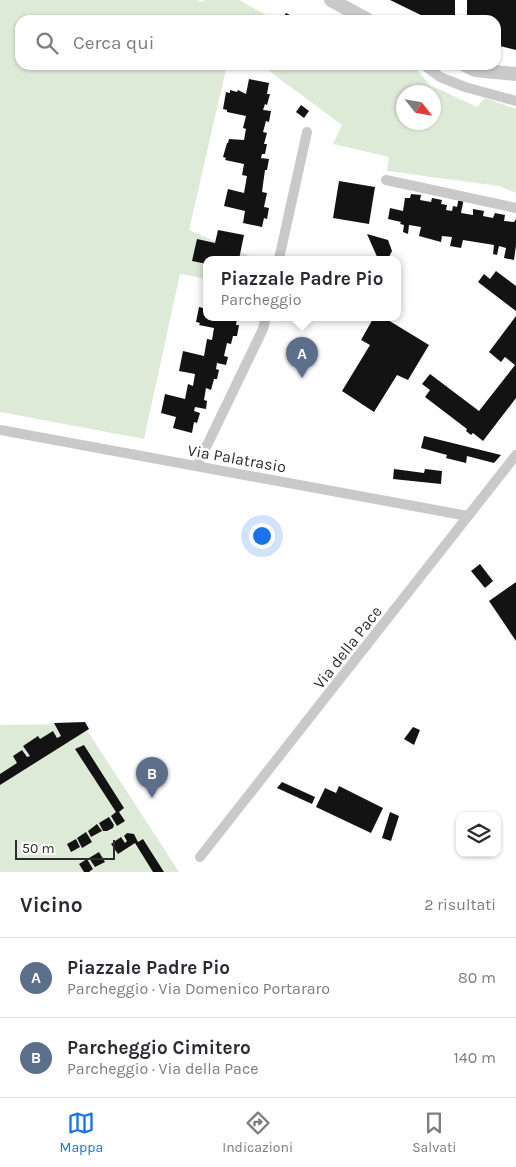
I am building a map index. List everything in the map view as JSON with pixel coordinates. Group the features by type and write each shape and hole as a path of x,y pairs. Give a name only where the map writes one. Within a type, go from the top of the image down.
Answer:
{"street":[{"path":"332,0 359,15"},
{"path":"431,70 440,77 465,87 516,102"},
{"path":"475,70 516,74"},
{"path":"279,256 307,132"},
{"path":"386,180 516,208"},
{"path":"198,466 263,329 265,321"},
{"name":"Via Palatrasio","path":"0,430 468,516"},
{"name":"Via della Pace","path":"200,857 516,456"}],"green space":[{"path":"0,0 197,0 202,2 205,0 239,0 266,15 15,15 15,70 226,70 189,230 249,256 203,256 203,278 180,274 144,439 0,412"},
{"path":"268,70 417,70 430,85 396,85 396,130 441,130 441,90 477,107 485,98 516,109 516,193 499,186 387,171 389,157 333,144 342,125"},
{"path":"83,724 179,872 0,872 0,725"}],"building":[{"path":"390,0 455,0 455,15 421,15"},
{"path":"467,0 516,0 516,50 501,46 501,15 467,15"},
{"path":"249,79 269,83 267,94 270,94 267,105 265,104 263,110 271,111 269,122 266,121 263,132 267,133 264,144 267,144 265,154 262,154 261,158 269,159 267,170 265,170 262,192 267,193 264,207 269,208 267,219 264,218 262,227 243,223 245,211 224,206 228,189 244,193 247,176 242,175 244,164 225,160 226,158 223,157 229,139 244,140 246,129 243,128 246,116 227,112 227,110 223,109 226,92 230,93 230,90 237,92 238,90 246,94"},
{"path":"301,105 309,111 304,118 296,112"},
{"path":"339,181 375,187 369,224 333,218"},
{"path":"411,194 421,195 420,200 431,202 432,198 442,200 441,204 447,205 446,210 452,211 453,206 457,207 459,197 464,198 461,213 473,215 473,209 484,211 483,216 493,218 495,213 505,215 504,221 514,222 516,219 514,260 504,258 506,248 499,246 497,255 493,254 494,245 463,240 461,248 450,246 452,237 442,236 441,242 419,236 421,227 409,225 408,234 403,232 404,225 400,224 401,222 388,219 390,208 403,211 405,198 410,198"},
{"path":"218,230 244,235 240,256 203,256 203,263 192,261 197,239 215,243"},
{"path":"367,234 388,240 392,251 390,256 377,256"},
{"path":"496,271 516,286 516,311 478,282 484,274 490,279"},
{"path":"199,307 203,308 203,321 237,321 236,325 239,325 237,336 233,336 231,344 227,343 224,356 228,357 226,365 217,363 216,369 219,370 217,379 214,379 211,390 206,388 204,400 207,401 206,409 195,407 194,411 200,413 197,423 194,422 192,433 173,428 176,417 161,413 165,394 185,399 188,384 193,386 195,374 179,371 183,351 204,356 207,339 212,340 214,328 199,325 200,323 196,322"},
{"path":"516,316 516,398 483,441 473,433 471,435 466,431 467,429 425,397 430,390 422,384 430,374 479,411 515,365 505,357 501,362 489,352"},
{"path":"372,321 390,321 429,345 408,380 397,375 374,412 342,391 370,345 361,340"},
{"path":"424,436 501,455 494,463 467,456 466,463 446,458 447,455 421,448"},
{"path":"394,469 424,473 425,469 442,471 441,484 393,479"},
{"path":"480,564 493,581 485,588 471,571"},
{"path":"516,582 516,641 489,601"},
{"path":"85,722 89,729 0,785 0,774 17,763 13,756 22,750 27,757 30,756 23,746 38,736 40,739 53,731 57,738 61,736 54,723"},
{"path":"413,727 420,730 414,745 404,739"},
{"path":"84,745 124,808 119,812 125,821 117,826 111,816 116,812 75,749"},
{"path":"282,782 315,797 312,804 277,788"},
{"path":"339,786 383,808 371,833 316,807 325,788 336,793"},
{"path":"390,812 399,816 391,841 382,838"},
{"path":"109,817 114,825 113,828 103,831 99,823"},
{"path":"97,824 102,831 91,837 88,831"},
{"path":"86,832 92,842 82,848 77,838"},
{"path":"127,833 134,834 138,842 143,839 164,872 153,872 135,843 118,854 111,844 121,837 125,843 127,841 124,836"},
{"path":"76,839 80,847 71,852 67,844"},
{"path":"99,852 105,862 95,867 89,858"},
{"path":"87,859 93,869 89,872 84,872 79,864"}],"place":[{"name":"Piazzale Padre Pio","path":"302,378"},
{"name":"Parcheggio Cimitero","path":"152,798"}]}
